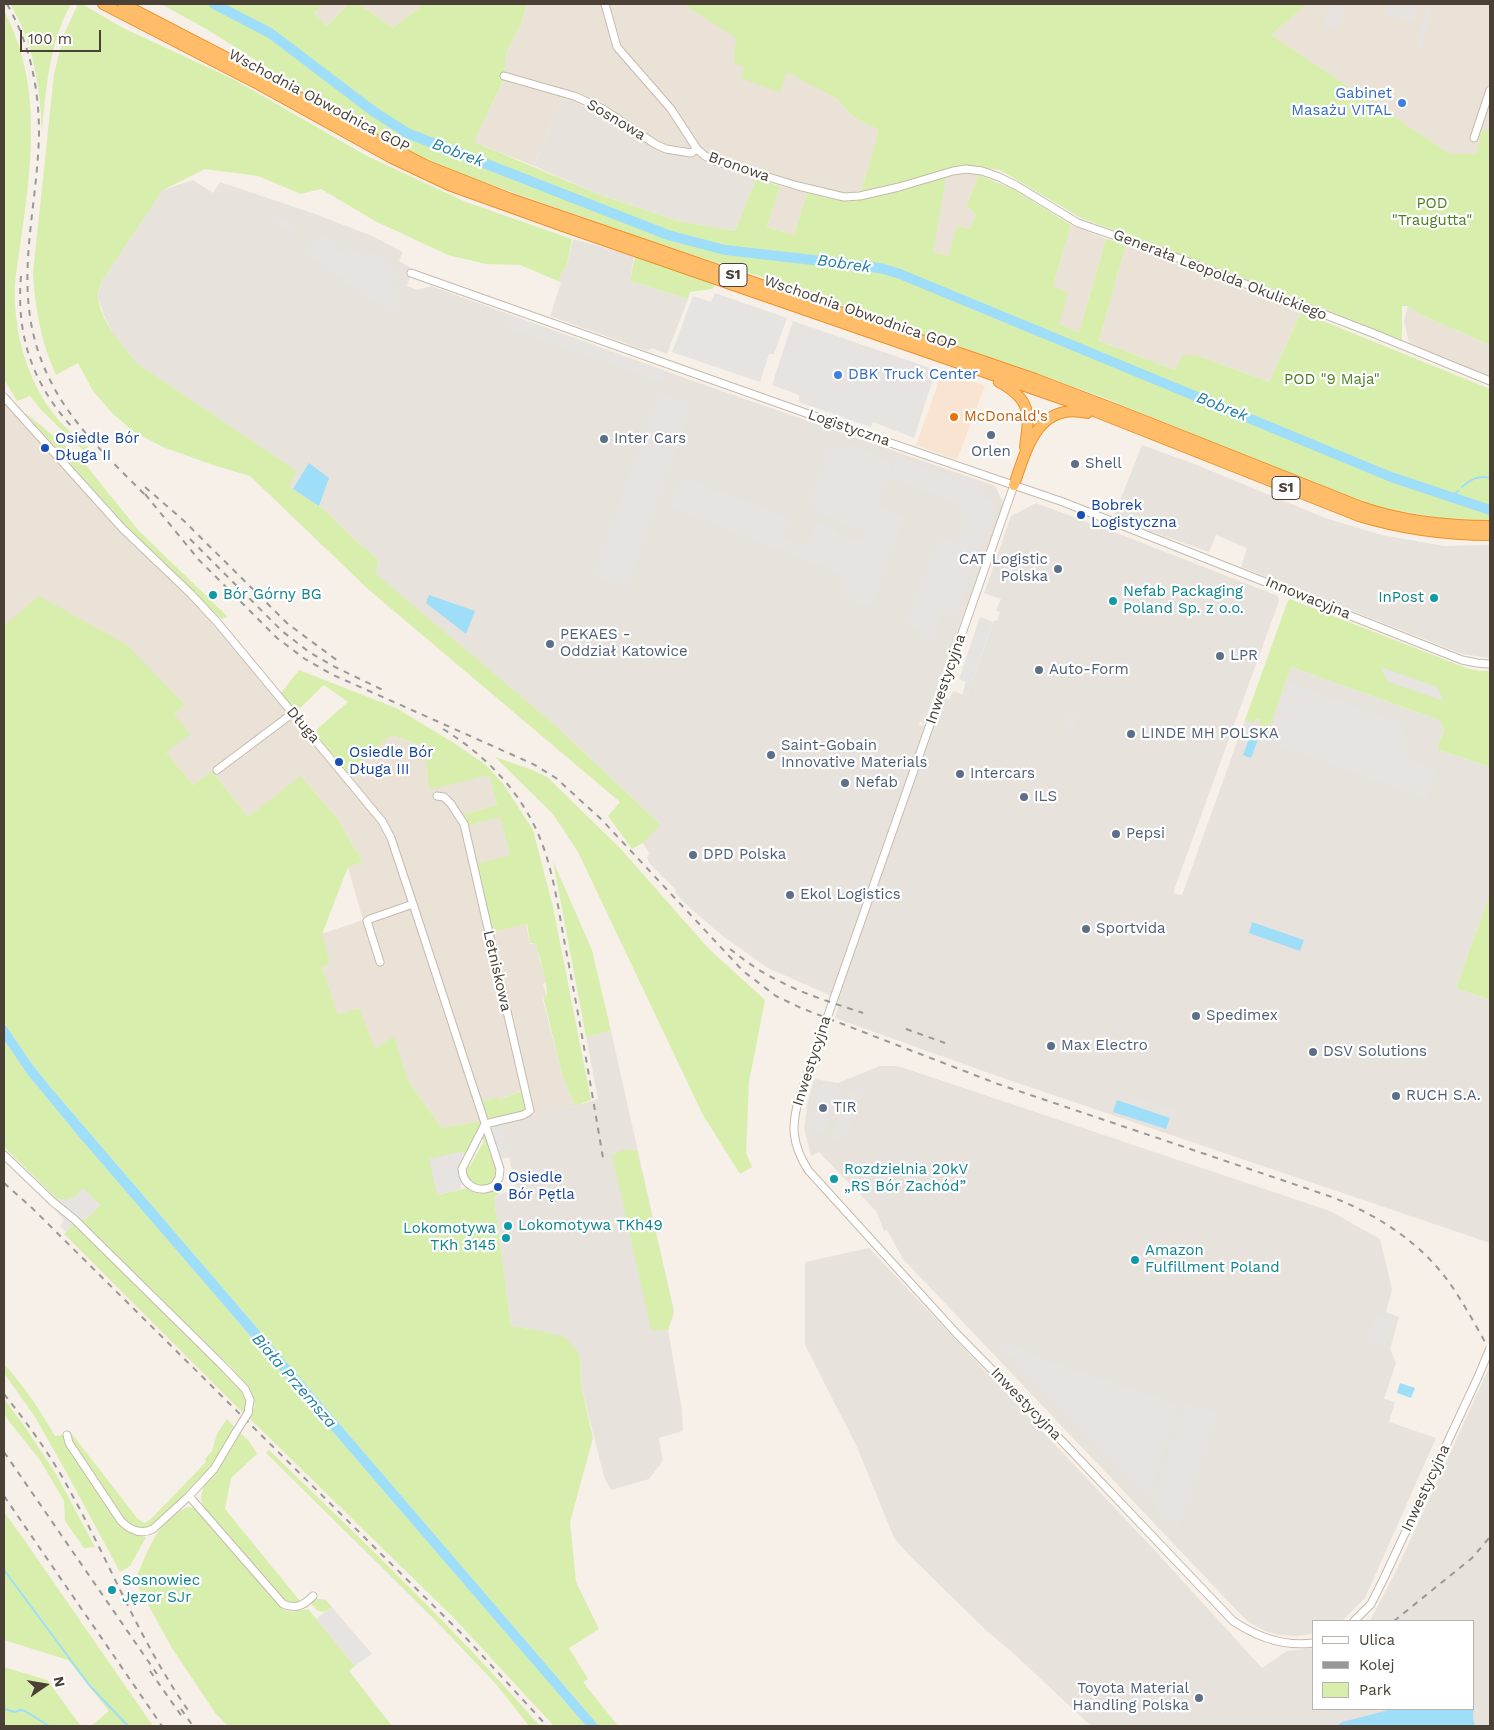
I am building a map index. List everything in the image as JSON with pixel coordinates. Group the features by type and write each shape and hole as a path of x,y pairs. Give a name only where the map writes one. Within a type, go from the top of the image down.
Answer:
{"highway":[{"name":"Wschodnia Obwodnica GOP","path":"122,4 258,74 375,139 427,166 457,178 1035,379 1118,410 1361,508 1425,522 1490,526"},
{"name":"Wschodnia Obwodnica GOP","path":"108,6 252,81 392,158 449,185 972,367 1127,424 1359,516 1385,524 1435,532 1490,534"},
{"path":"972,367 1016,391 1028,412 1028,427 1023,458 1014,486"},
{"path":"1023,458 1040,426 1046,420 1061,413 1078,411 1127,424"}],"street":[{"name":"Bronowa","path":"605,4 617,47 671,109 696,149 715,161 798,186 844,197 860,196 899,187 953,171"},
{"name":"Sosnowa","path":"504,76 574,96 603,109 655,144 666,149 691,153 696,149"},
{"path":"1474,138 1487,107 1490,90"},
{"name":"Generała Leopolda Okulickiego","path":"953,171 966,169 982,170 999,177 1078,223 1165,253 1370,332 1490,381"},
{"name":"Logistyczna","path":"411,273 1014,486"},
{"name":"Długa","path":"4,397 122,528 198,601 382,821 391,838 500,1169 500,1178 494,1186 481,1189 473,1188 468,1184 462,1173 463,1164 481,1134 484,1124"},
{"name":"Innowacyjna","path":"1014,486 1083,509 1462,660 1478,664 1490,664"},
{"name":"Inwestycyjna","path":"1014,486 800,1095 794,1119 795,1142 800,1157 814,1178 979,1356 1233,1621 1263,1638 1293,1644 1312,1643"},
{"path":"217,770 293,713"},
{"name":"Letniskowa","path":"437,796 444,797 464,824 530,1111 523,1115 484,1124"},
{"path":"380,962 367,921 413,904"},
{"path":"4,1155 53,1202 74,1219 227,1369 245,1389 250,1400 248,1412 214,1469 189,1496 149,1531 130,1529 121,1521 69,1442 67,1435"},
{"name":"Inwestycyjna","path":"1355,1620 1370,1604 1384,1578 1490,1348"},
{"path":"189,1496 283,1604 293,1607 304,1604 313,1596"}],"shaded area":[{"path":"324,4 348,4 327,26 314,13"},
{"path":"359,4 424,4 393,28"},
{"path":"527,4 683,4 737,38 734,63 787,71 837,99 853,117 879,130 861,192 837,193 745,168 658,151 602,112 562,98 534,166 474,142 503,81 507,51 521,24"},
{"path":"1307,4 1490,4 1490,130 1482,131 1476,154 1450,154 1271,35"},
{"path":"1329,4 1345,7 1340,28 1324,25"},
{"path":"1388,4 1417,4 1413,21 1385,15"},
{"path":"1427,4 1431,4 1422,46 1418,45"},
{"path":"562,98 602,112 658,151 700,159 756,179 735,231 678,221 598,194 534,166"},
{"path":"971,173 979,175 966,206 976,214 970,229 957,226 948,256 932,252 946,177 955,174"},
{"path":"193,180 213,193 220,182 318,215 372,236 403,252 399,261 413,269 407,286 417,290 431,286 699,383 995,486 1004,504 924,723 920,722 919,726 926,725 937,695 949,699 953,691 967,696 994,620 997,621 1000,612 996,610 1001,599 984,593 1011,516 1036,503 1278,596 1279,601 1173,893 1182,895 1245,720 1254,723 1256,719 1260,720 1269,728 1291,667 1439,720 1444,730 1437,749 1490,767 1490,894 1456,988 1490,1000 1490,1243 1000,1077 835,1018 839,1003 827,994 768,968 724,937 690,908 676,894 675,889 649,863 647,857 649,853 643,843 660,824 554,724 374,573 379,560 354,539 326,511 288,487 297,471 134,362 134,359 115,338 98,297 101,282 163,190"},
{"path":"780,186 807,193 794,235 767,227"},
{"path":"273,212 298,229 293,235 268,218"},
{"path":"1071,225 1106,239 1079,332 1059,324 1053,286"},
{"path":"322,234 338,244 336,247 343,253 349,245 365,257 370,251 396,269 395,272 399,275 392,285 400,291 394,301 398,305 392,314 305,253 317,235 320,237"},
{"path":"573,239 634,256 630,281 688,299 667,354 652,348 647,351 550,316 561,283 558,281 567,264"},
{"path":"1126,244 1301,312 1269,382 1199,356 1175,370 1099,341"},
{"path":"715,293 787,318 774,354 769,354 760,382 672,352 693,296 711,302"},
{"path":"1408,306 1421,315 1490,345 1490,378 1409,343 1404,321"},
{"path":"511,316 667,372 664,383 507,328"},
{"path":"793,321 936,370 914,438 873,422 871,427 799,402 799,395 772,385"},
{"path":"943,369 985,386 957,460 916,445"},
{"path":"659,394 683,400 688,413 626,588 594,576"},
{"path":"4,403 133,545 187,594 344,776 392,735 416,744 424,744 429,789 489,775 497,805 461,815 466,826 500,816 510,855 487,933 526,924 530,944 536,943 546,983 543,984 546,995 542,996 563,1078 575,1106 535,1115 528,1087 500,1100 498,1097 475,1104 480,1121 442,1128 408,1081 394,1037 375,1049 338,1016 322,967 330,964 321,934 363,920 348,867 363,862 337,818 302,777 248,817 212,771 193,785 166,752 174,714 184,705 4,623"},
{"path":"848,444 870,452 892,465 866,532 820,515 819,509 809,503 830,448 844,452"},
{"path":"1142,445 1197,465 1325,518 1382,535 1444,546 1490,545 1490,658 1462,654 1241,567 1247,548 1216,535 1209,552 1113,518"},
{"path":"897,456 954,478 956,474 979,483 978,487 987,491 984,499 995,504 990,516 890,478"},
{"path":"682,477 790,518 783,538 800,544 810,541 818,522 833,528 837,533 854,541 862,539 868,532 879,506 904,518 870,607 844,597 846,580 840,574 671,507"},
{"path":"963,507 991,518 955,617 942,612 929,644 922,641 924,632 906,625 939,538 958,543 964,525 961,514"},
{"path":"980,617 993,622 967,696 962,695 966,682 959,679"},
{"path":"1381,667 1437,687 1443,701 1387,681"},
{"path":"1290,683 1400,723 1409,761 1436,771 1426,798 1268,742"},
{"path":"1074,711 1078,712 1073,728 1063,728 1068,712 1073,713"},
{"path":"611,1031 674,1312 668,1330 682,1410 683,1431 659,1438 663,1461 649,1479 611,1490 604,1477 581,1385 580,1355 536,1330 511,1326 494,1197 516,1188 509,1157 501,1159 491,1124 575,1106 598,1099 586,1037"},
{"path":"880,1066 904,1068 1330,1211 1380,1239 1392,1289 1386,1312 1399,1317 1390,1349 1396,1363 1384,1399 1395,1402 1389,1422 1436,1438 1365,1598 1343,1620 1312,1620 1312,1634 1296,1636 1279,1635 1265,1631 1247,1621 903,1259 887,1230 884,1231 876,1211 819,1152 811,1156 804,1128 814,1079 838,1083"},
{"name":"TIR","path":"822,1083 838,1088 824,1133 808,1128"},
{"name":"TIR","path":"861,1087 862,1089 846,1136 832,1142 846,1094"},
{"path":"1118,1092 1175,1110 1174,1116 1115,1096"},
{"path":"502,1122 508,1157 501,1159 491,1124"},
{"path":"463,1151 464,1156 459,1169 460,1179 464,1184 460,1185 461,1189 437,1195 429,1159"},
{"path":"546,1167 549,1181 529,1186 526,1171"},
{"path":"83,1188 100,1205 87,1218 81,1220 76,1225 74,1224 66,1232 60,1226 64,1221 51,1204 55,1200 74,1198"},
{"path":"869,1248 1148,1543 1262,1668 1287,1651 1312,1648 1312,1710 1474,1710 1474,1620 1371,1620 1397,1569 1490,1366 1490,1726 1091,1726 989,1633 894,1538 857,1447 805,1345 805,1262"},
{"path":"1377,1314 1394,1319 1385,1347 1368,1341"},
{"path":"1004,1342 1029,1350 1037,1357 1179,1405 1147,1497 1031,1376 1023,1370 1016,1368 1019,1359 998,1351"},
{"path":"1185,1403 1217,1414 1179,1525 1167,1520 1153,1503"},
{"path":"332,1607 372,1654 355,1666 316,1619"}],"green space":[{"path":"10,4 71,4 53,50 47,83 42,132 40,98 30,50 25,34"},
{"path":"78,4 82,4 123,28 233,79 367,156 466,202 572,239 567,264 558,281 520,265 486,264 448,255 375,221 321,189 301,194 258,176 205,169 163,190 101,282 98,297 102,314 107,323 135,362 297,471 289,487 326,511 354,539 379,560 375,573 554,724 661,825 643,843 632,849 608,816 620,802 369,590 250,476 163,447 134,432 112,413 93,391 78,363 56,375 46,350 40,325 33,273 54,74 64,34"},
{"path":"161,4 324,4 314,13 327,26 348,4 359,4 393,28 424,4 527,4 521,24 507,51 503,81 474,142 598,194 678,221 735,231 756,179 780,186 767,227 794,235 807,193 836,200 861,199 861,192 879,130 853,117 837,99 787,72 780,93 741,78 744,67 734,63 736,38 683,4 1307,4 1271,35 1450,154 1476,154 1482,130 1490,130 1490,345 1421,315 1408,306 1402,306 1402,341 1275,290 1081,218 1000,170 969,166 945,171 946,177 933,252 948,256 957,226 970,229 976,214 966,206 979,175 1013,189 1071,225 1053,286 1068,293 1059,324 1079,332 1106,239 1126,244 1099,341 1175,370 1183,355 1199,356 1269,382 1301,312 1490,389 1490,521 1455,520 1369,506 1100,396 771,280 650,241 442,167 386,139 319,100 208,30"},
{"path":"4,11 18,44 27,77 31,111 28,181 15,285 16,320 19,337 37,388 56,417 90,449 86,453 42,411 30,396 17,401 4,379"},
{"path":"635,256 715,285 712,289 690,292 688,299 630,281"},
{"path":"25,413 81,459 139,531 228,617 221,619 124,524"},
{"path":"39,596 127,645 185,705 174,714 190,734 166,752 193,785 212,771 248,817 301,776 337,818 363,862 348,867 322,934 330,964 322,967 338,1015 359,1008 375,1049 394,1036 408,1081 442,1128 480,1121 481,1126 464,1156 463,1151 437,1195 467,1188 481,1194 503,1186 504,1191 494,1197 511,1326 565,1337 580,1355 581,1385 593,1438 570,1522 576,1582 599,1629 569,1648 588,1679 583,1682 618,1726 599,1726 52,1089 4,1023 4,623 6,624"},
{"path":"1290,599 1466,668 1490,671 1490,767 1437,749 1444,730 1439,720 1291,667 1269,729 1259,725 1260,720 1256,719 1254,723 1245,720"},
{"path":"299,670 396,708 486,765 504,785 533,830 553,907 591,1100 575,1106 563,1078 543,996 547,995 546,983 536,943 530,943 527,924 487,933 470,866 510,855 500,817 466,826 461,815 497,805 489,775 429,790 424,744 416,744 392,735 348,773 314,732 348,702 324,685 296,712 281,693"},
{"path":"495,757 547,777 620,848 709,949 765,1000 749,1082 746,1153 752,1167 740,1174 703,1115 578,852 553,814"},
{"path":"553,861 592,950 611,1031 586,1037"},
{"path":"1490,894 1490,1000 1456,988"},
{"path":"4,1040 28,1075 79,1137 586,1726 554,1726 454,1618 249,1418 255,1406 248,1389 237,1374 81,1220 87,1218 100,1205 83,1189 74,1198 58,1200 4,1147"},
{"path":"523,1090 528,1109 526,1112 487,1121 481,1102 498,1097 500,1100"},
{"path":"485,1135 497,1168 493,1181 482,1186 476,1185 471,1181 467,1175 466,1166 470,1166 484,1141 482,1138"},
{"path":"622,1150 637,1150 674,1312 668,1330 651,1330 612,1155"},
{"path":"74,1224 238,1385 247,1403 243,1413 64,1234"},
{"path":"4,1364 31,1398 55,1436 64,1435 115,1518 128,1530 146,1537 130,1566 120,1572 35,1417 4,1373"},
{"path":"4,1399 56,1474 95,1547 84,1548 65,1521 64,1501 40,1460 8,1420 4,1413"},
{"path":"227,1419 235,1428 210,1468 156,1523 143,1530 128,1524 71,1442 69,1434 72,1434 137,1518 144,1523 150,1520 206,1462 205,1459 212,1451 217,1434"},
{"path":"240,1433 249,1441 257,1454 231,1478 225,1509 300,1601 290,1605 279,1596 203,1506 201,1498 204,1484 217,1469"},
{"path":"269,1450 441,1620 540,1726 529,1726 495,1683 436,1621 266,1453"},
{"path":"188,1507 198,1511 284,1610 292,1612 308,1609 355,1666 349,1671 392,1726 228,1726 216,1714 172,1648 135,1581 154,1538 161,1528 177,1512"},
{"path":"4,1512 153,1726 91,1726 109,1711 68,1660 4,1640"},
{"path":"315,1598 326,1600 332,1607 324,1612 318,1611 311,1604"},
{"path":"4,1667 47,1680 81,1726 4,1726"}],"water":[{"path":"309,463 329,478 319,506 293,489"},
{"path":"429,595 475,611 466,634 426,603"},
{"path":"1252,731 1260,734 1251,758 1243,755"},
{"path":"1252,922 1304,940 1300,951 1249,933"},
{"name":"Biała Przemsza","path":"4,1023 52,1089 599,1726 586,1726 79,1137 28,1075 4,1040"},
{"path":"1117,1100 1170,1118 1166,1129 1113,1112"},
{"path":"1400,1383 1415,1388 1411,1398 1397,1393"},
{"path":"1389,1710 1474,1710 1475,1726 1337,1726 1342,1722"}],"waterway":[{"name":"Bobrek","path":"214,4 270,33 373,111 407,133 668,235 725,250 866,266 900,274 1391,477 1490,510"},
{"path":"1462,487 1475,478 1490,478"},
{"name":"Bobrek","path":"1451,497 1458,491"},
{"path":"4,1570 90,1686 128,1726"},
{"path":"4,1709 15,1712 25,1711 49,1726"}],"railway":[{"path":"7,4 22,35 32,67 39,117 37,166 28,258 30,318 37,349 50,380 70,413 82,429 149,499"},
{"path":"21,276 21,318 24,338 30,357 46,393 72,427"},
{"path":"145,487 183,520 288,624 338,661"},
{"path":"145,494 199,560 277,638 305,659 331,674 533,764 556,778 602,820 743,971 776,996 801,1008 998,1084 1332,1197 1350,1205 1385,1224 1417,1247 1431,1260 1455,1291 1490,1351"},
{"path":"190,539 282,631 309,652 385,691"},
{"path":"443,729 472,749 498,773 520,800 543,845 557,902 603,1158"},
{"path":"730,949 757,969 796,989 863,1013"},
{"path":"906,1029 945,1043"},
{"path":"4,1183 30,1206 467,1639 547,1726"},
{"path":"4,1394 39,1441 63,1478 156,1660 190,1713"},
{"path":"4,1452 157,1674"},
{"path":"4,1496 162,1726"},
{"path":"1395,1620 1472,1558 1490,1537"},
{"path":"150,1671 183,1718"},
{"path":"181,1709 193,1726"}],"place":[{"name":"Gabinet Masażu VITAL","path":"1402,103"},
{"name":"DBK Truck Center","path":"838,375"},
{"name":"McDonald's","path":"954,417"},
{"name":"Orlen","path":"991,435"},
{"name":"Inter Cars","path":"604,439"},
{"name":"Osiedle Bór Długa II","path":"45,448"},
{"name":"Shell","path":"1075,464"},
{"name":"Bobrek Logistyczna","path":"1081,515"},
{"name":"CAT Logistic Polska","path":"1058,569"},
{"name":"Bór Górny BG","path":"213,595"},
{"name":"InPost","path":"1434,598"},
{"name":"Nefab Packaging Poland Sp. z o.o.","path":"1113,601"},
{"name":"PEKAES - Oddział Katowice","path":"550,644"},
{"name":"LPR","path":"1220,656"},
{"name":"Auto-Form","path":"1039,670"},
{"name":"LINDE MH POLSKA","path":"1131,734"},
{"name":"Saint-Gobain Innovative Materials","path":"771,755"},
{"name":"Osiedle Bór Długa III","path":"339,762"},
{"name":"Intercars","path":"960,774"},
{"name":"Nefab","path":"845,783"},
{"name":"ILS","path":"1024,797"},
{"name":"Pepsi","path":"1116,834"},
{"name":"DPD Polska","path":"693,855"},
{"name":"Ekol Logistics","path":"790,895"},
{"name":"Sportvida","path":"1086,929"},
{"name":"Spedimex","path":"1196,1016"},
{"name":"Max Electro","path":"1051,1046"},
{"name":"DSV Solutions","path":"1313,1052"},
{"name":"RUCH S.A.","path":"1396,1096"},
{"name":"TIR","path":"823,1108"},
{"name":"Rozdzielnia 20kV „RS Bór Zachód”","path":"834,1179"},
{"name":"Osiedle Bór Pętla","path":"498,1187"},
{"name":"Lokomotywa TKh49","path":"508,1226"},
{"name":"Lokomotywa TKh 3145","path":"506,1238"},
{"name":"Amazon Fulfillment Poland","path":"1135,1260"},
{"name":"Sosnowiec Jęzor SJr","path":"112,1590"},
{"name":"Toyota Material Handling Polska","path":"1199,1698"}],"park label":[{"name":"POD \"Traugutta\"","path":"1432,212"},
{"name":"POD \"9 Maja\"","path":"1332,380"}]}
